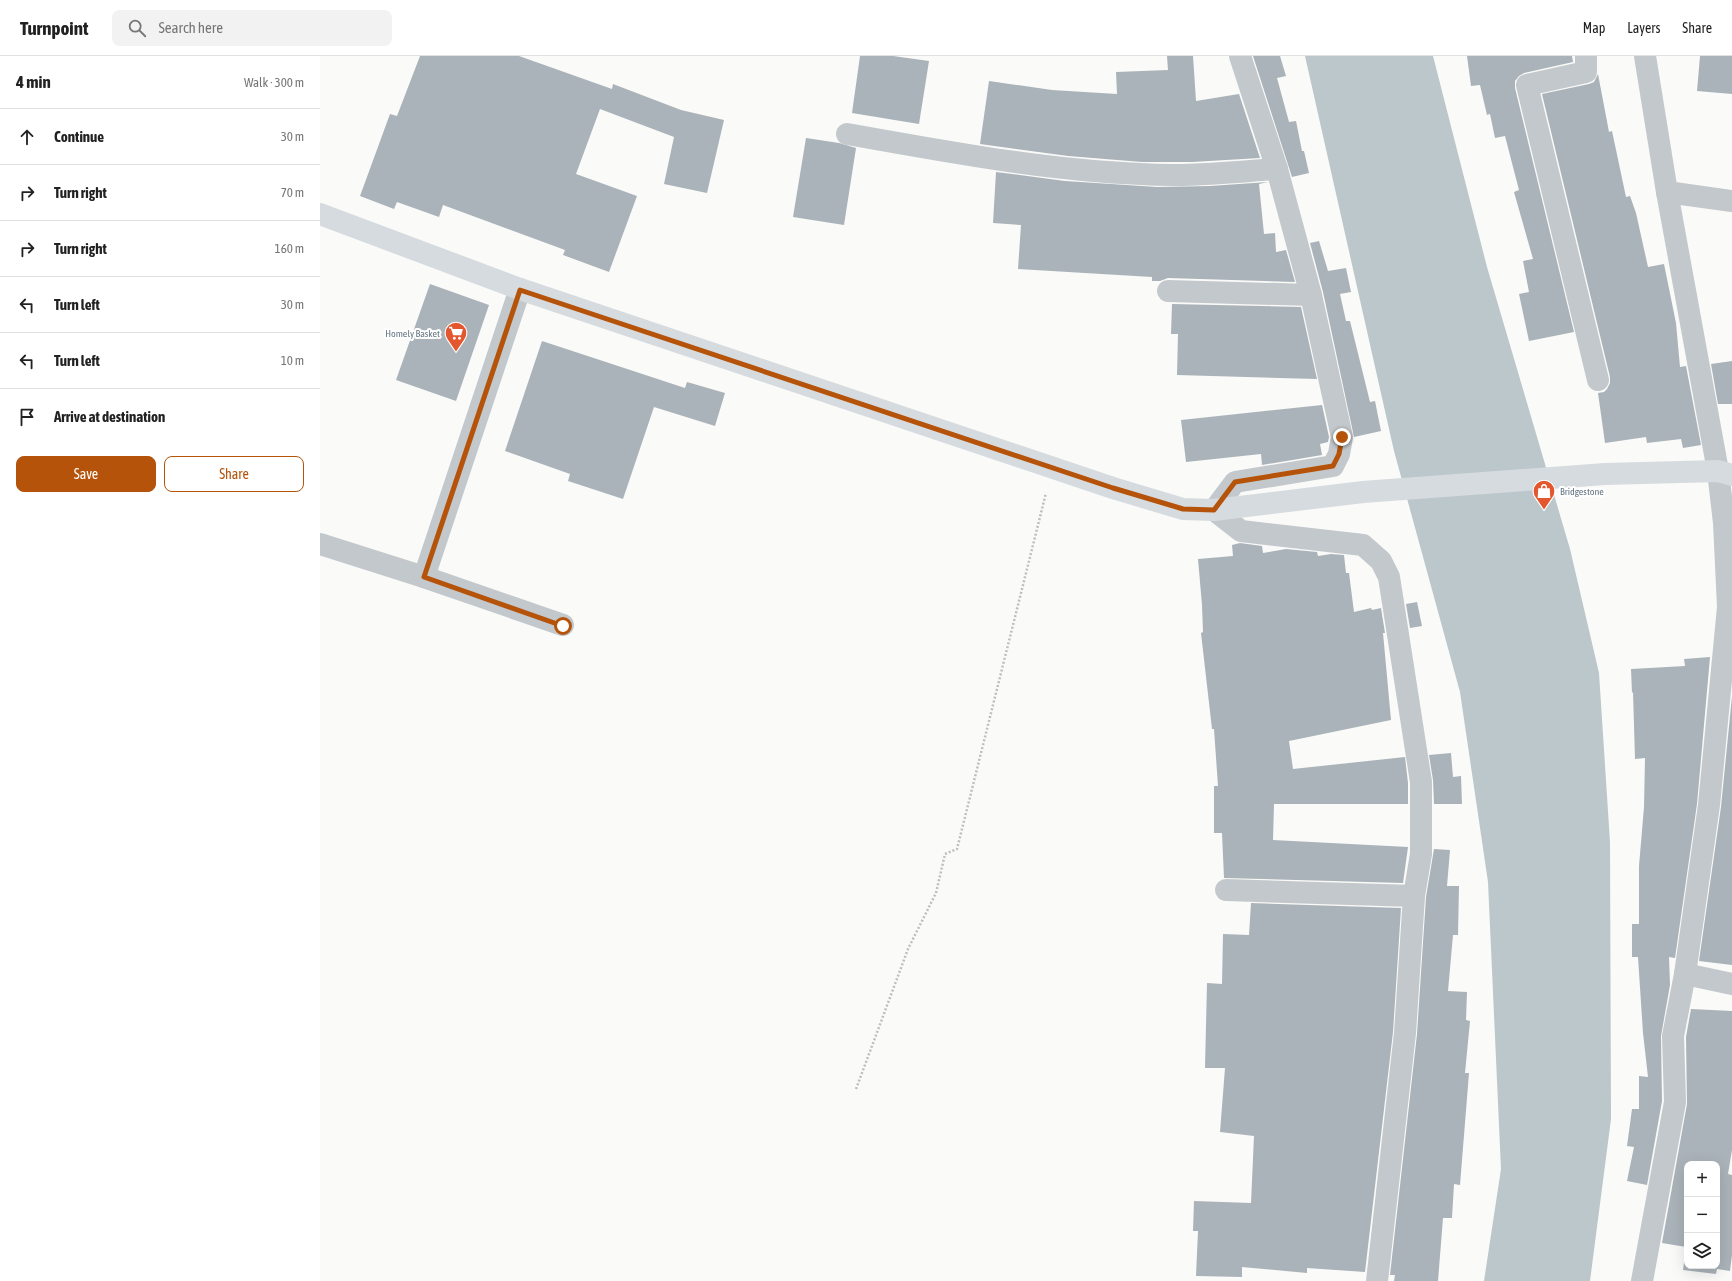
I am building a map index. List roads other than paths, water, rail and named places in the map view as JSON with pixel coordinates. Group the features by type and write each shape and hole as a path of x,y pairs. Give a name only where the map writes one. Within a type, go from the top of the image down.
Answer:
{"street":[{"path":"1214,510 1235,482 1333,466 1339,454 1342,437 1311,295 1277,169 1240,56"},
{"path":"1586,56 1586,72 1527,85 1598,380"},
{"path":"1642,1281 1675,1102 1673,1036 1685,974 1708,805 1728,607 1724,523 1725,473 1667,192 1645,56"},
{"path":"847,134 1002,162 1109,172 1180,175 1277,169"},
{"path":"1667,192 1732,201"},
{"path":"320,214 520,290 1052,467 1183,509 1214,510 1363,492 1605,474 1725,473"},
{"path":"424,577 520,290"},
{"path":"1168,291 1311,295"},
{"path":"1214,510 1241,531 1363,545 1381,561 1389,577 1421,782 1421,854 1414,896 1405,1033 1377,1281"},
{"path":"320,544 424,577 563,626"},
{"path":"1226,890 1414,896"},
{"path":"1685,974 1732,984"}],"place":[{"name":"Homely Basket","path":"456,352"},
{"name":"Bridgestone","path":"1544,510"}]}
